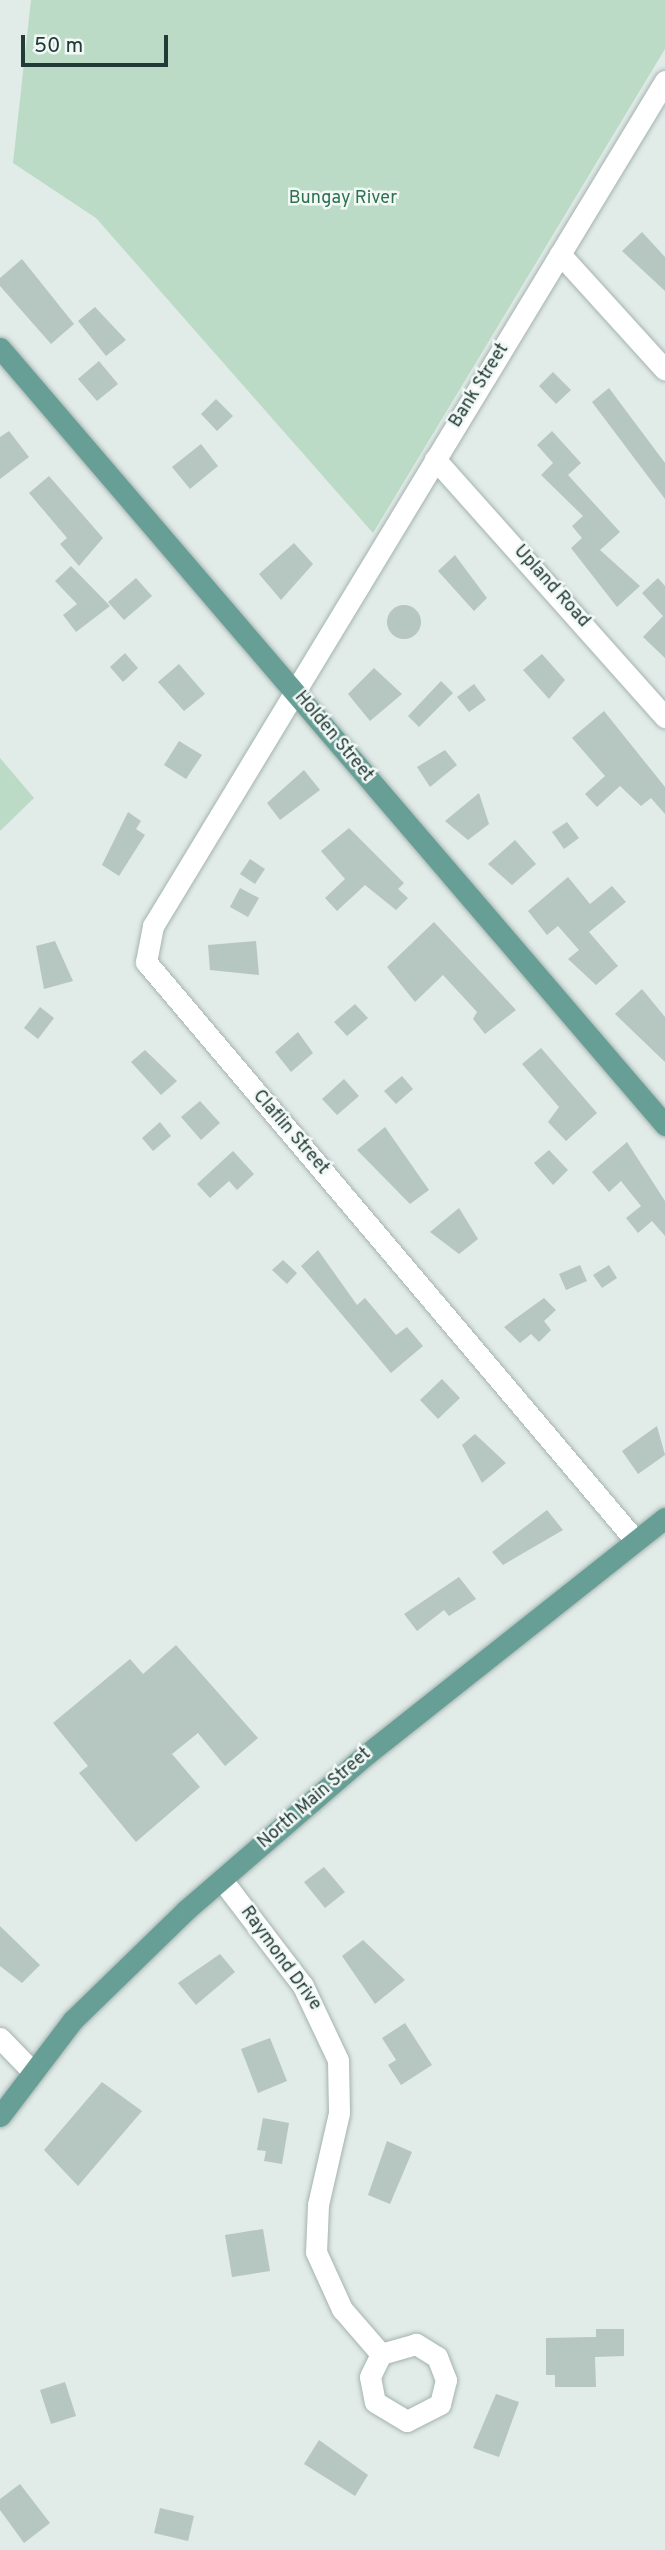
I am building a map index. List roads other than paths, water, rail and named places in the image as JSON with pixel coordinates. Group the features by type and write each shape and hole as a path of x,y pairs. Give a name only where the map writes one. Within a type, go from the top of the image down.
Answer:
{"main road":[{"name":"Holden Street","path":"0,348 665,1125"},
{"name":"North Main Street","path":"0,2116 32,2071 133,1958 377,1745 665,1518"}],"street":[{"name":"Bank Street","path":"294,691 665,81"},
{"path":"560,254 665,370"},
{"name":"Upland Road","path":"435,459 665,717"},
{"name":"Claflin Street","path":"294,691 153,926 146,962 635,1540"},
{"name":"Raymond Drive","path":"222,1880 303,1986 329,2034 341,2084 318,2205 316,2252 342,2309 381,2354"},
{"path":"0,2038 32,2071"}],"park label":[{"name":"Bungay River","path":"343,199"}]}
